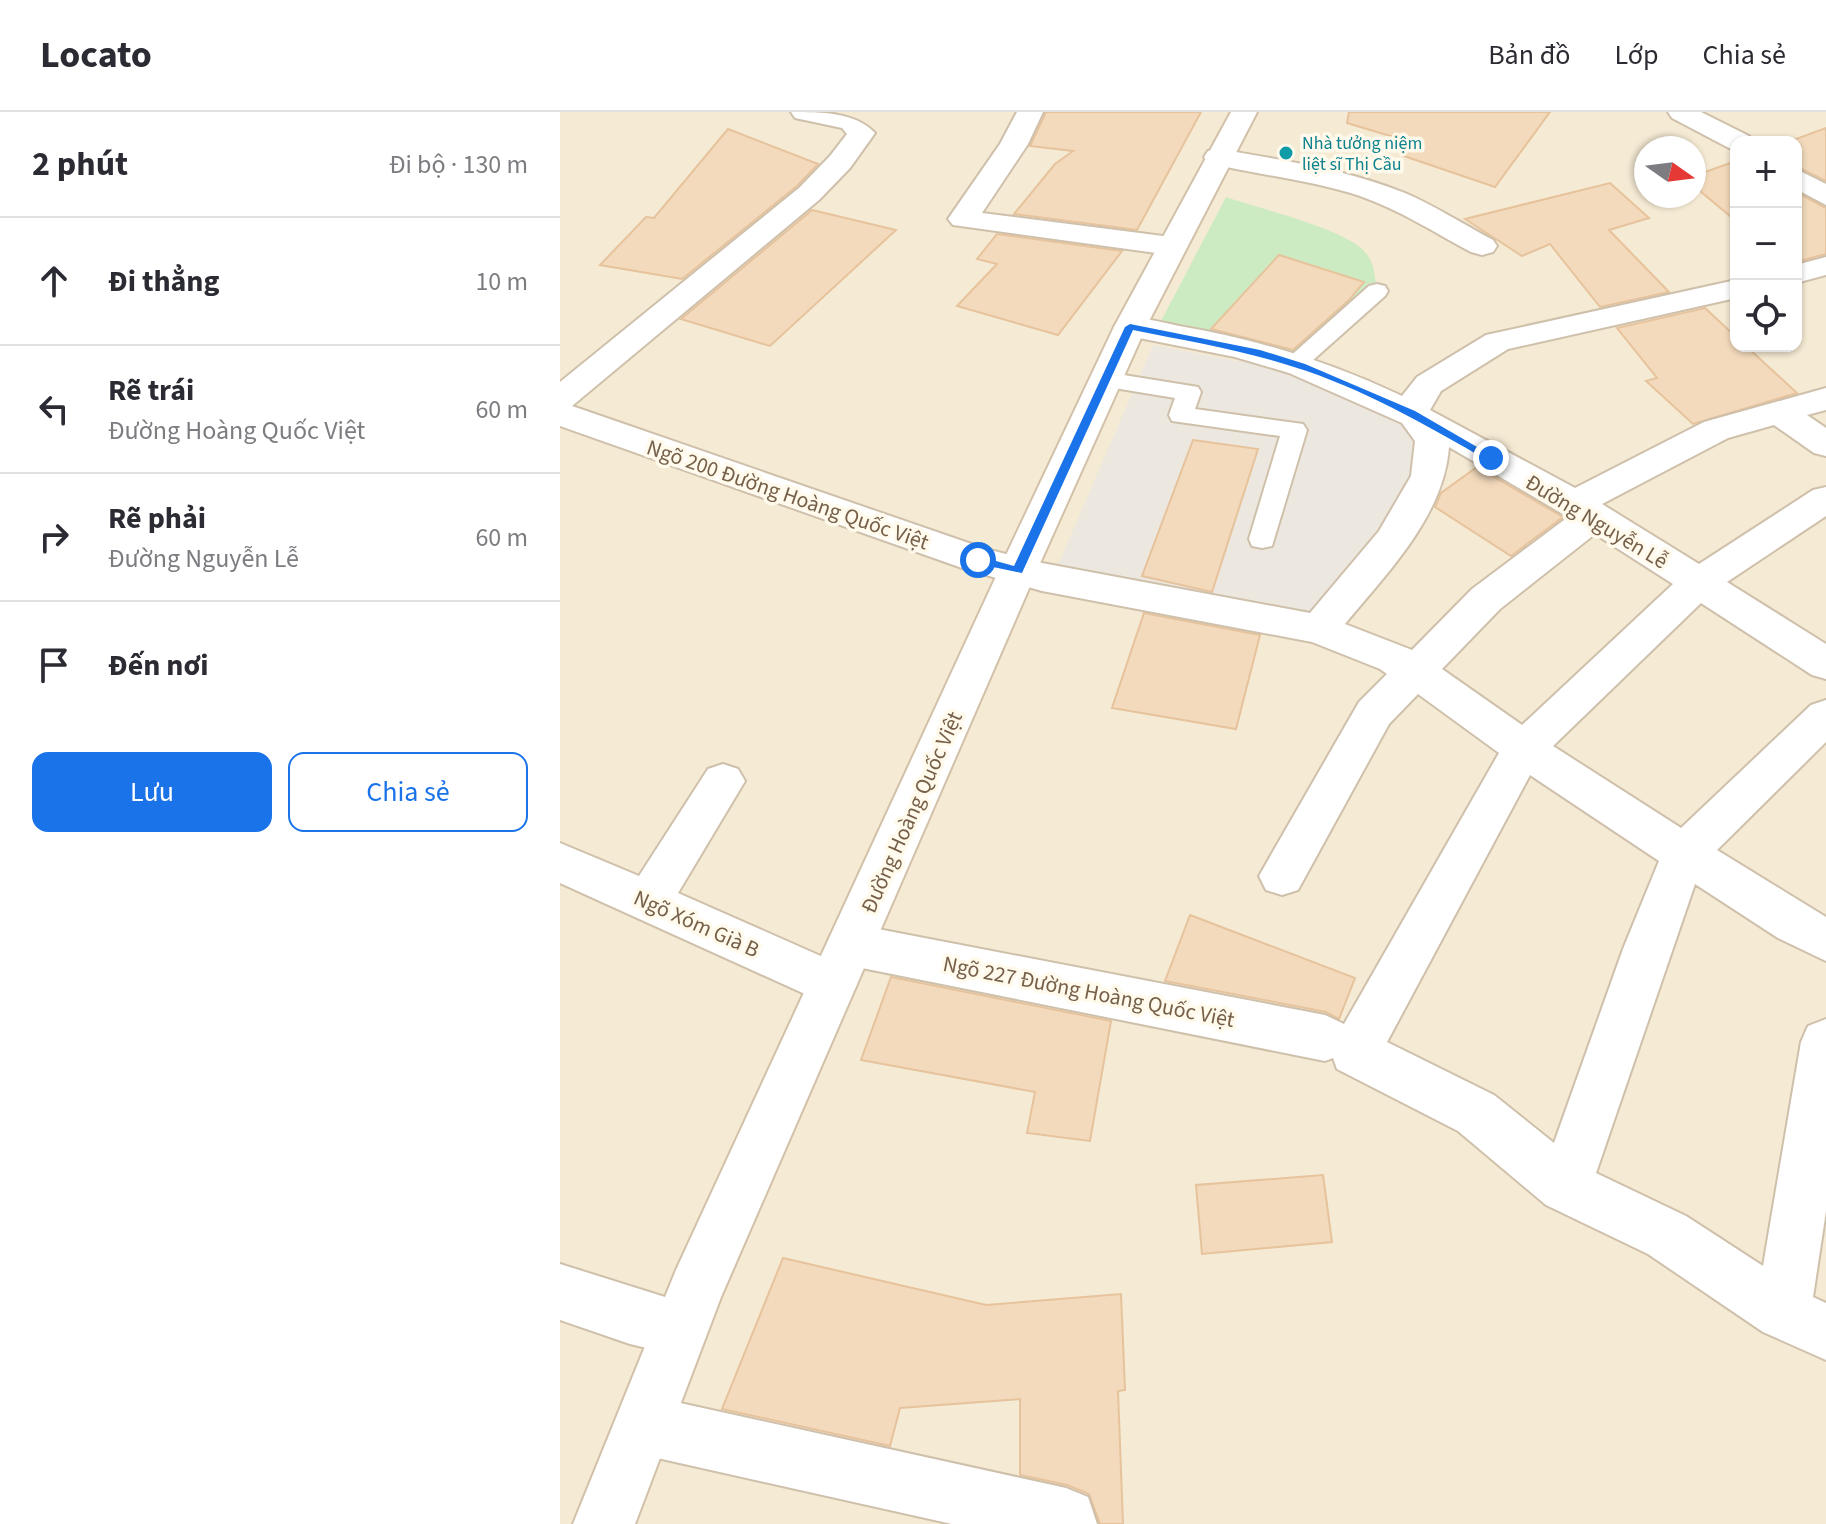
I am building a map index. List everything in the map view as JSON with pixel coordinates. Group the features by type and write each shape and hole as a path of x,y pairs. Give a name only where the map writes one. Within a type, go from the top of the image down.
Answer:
{"street":[{"path":"560,399 809,194 840,162 861,133 851,122 804,112"},
{"path":"1030,112 1014,144 963,219 1171,246"},
{"name":"Đường Hoàng Quốc Việt","path":"604,1524 680,1328 1018,570 1130,327 1244,112"},
{"path":"1681,112 1730,137"},
{"path":"1218,157 1308,173 1370,191 1395,200 1482,246"},
{"path":"1802,181 1826,196"},
{"path":"1802,272 1826,266"},
{"path":"1319,629 1393,540 1429,476 1432,440 1412,413 1416,400 1429,384 1497,342 1730,290"},
{"name":"Đường Nguyễn Lễ","path":"1130,327 1295,364 1412,413 1582,511 1826,664"},
{"path":"1282,876 1374,713 1486,599 1582,511 1716,430 1826,399"},
{"path":"1779,412 1826,445"},
{"name":"Ngõ 200 Đường Hoàng Quốc Việt","path":"560,414 978,560 1319,629 1372,652 1391,656 1481,716 1523,749 1794,924 1826,940"},
{"path":"1826,499 1698,583 1523,749 1355,1052 1476,1113 1565,1186 1667,1235 1804,1322 1826,1042"},
{"path":"1565,1186 1647,949 1685,853 1826,716"},
{"path":"649,901 723,781"},
{"name":"Ngõ Xóm Già B","path":"560,862 649,901 843,964"},
{"name":"Ngõ 227 Đường Hoàng Quốc Việt","path":"843,964 1325,1038"},
{"path":"560,1292 630,1316 680,1328"},
{"path":"644,1425 1066,1519 1066,1524"}],"lane":[{"path":"1295,364 1377,291"},
{"path":"1105,380 1189,392 1181,415 1294,430 1262,539"}],"shaded area":[{"path":"560,112 1826,112 1826,1524 560,1524"},
{"path":"1153,345 1291,371 1408,425 1425,458 1399,512 1301,621 1056,569"}],"green space":[{"path":"1226,197 1340,235 1355,243 1370,260 1376,287 1308,357 1160,323"}],"building":[{"path":"1046,112 1201,112 1137,230 1014,214 1055,164 1073,151 1030,146"},
{"path":"1349,112 1550,112 1495,187 1404,156 1417,144 1347,123"},
{"path":"1826,128 1826,181 1802,169 1802,137"},
{"path":"728,129 818,164 797,186 682,279 600,265 646,217 654,218"},
{"path":"1730,163 1730,216 1706,196 1706,172"},
{"path":"1610,183 1634,208 1649,218 1609,230 1669,292 1600,307 1550,244 1522,256 1465,219"},
{"path":"1802,195 1826,208 1826,254 1802,260"},
{"path":"812,210 896,230 770,346 681,319"},
{"path":"997,234 1122,251 1058,335 957,306 997,264 977,259"},
{"path":"1279,255 1364,282 1349,300 1293,350 1211,329"},
{"path":"1705,308 1730,331 1730,352 1753,352 1797,393 1693,424 1646,381 1657,378 1617,328"},
{"path":"1193,440 1258,449 1212,592 1142,576"},
{"path":"1477,467 1563,517 1511,556 1435,507 1441,493"},
{"path":"1144,613 1260,635 1236,729 1112,708"},
{"path":"1190,915 1355,978 1339,1019 1326,1012 1165,981"},
{"path":"891,977 1111,1021 1090,1141 1027,1133 1035,1092 861,1060"},
{"path":"1323,1175 1332,1242 1202,1254 1196,1185"},
{"path":"783,1258 986,1305 1121,1294 1125,1390 1118,1391 1123,1524 1100,1524 1089,1494 1067,1485 1020,1475 1020,1399 900,1408 890,1446 722,1409"}],"place":[{"name":"Nhà tưởng niệm liệt sĩ Thị Cầu","path":"1286,153"}],"route":[{"path":"978,560 1018,570 1130,327 1260,353 1302,366 1412,413 1491,458"}]}
